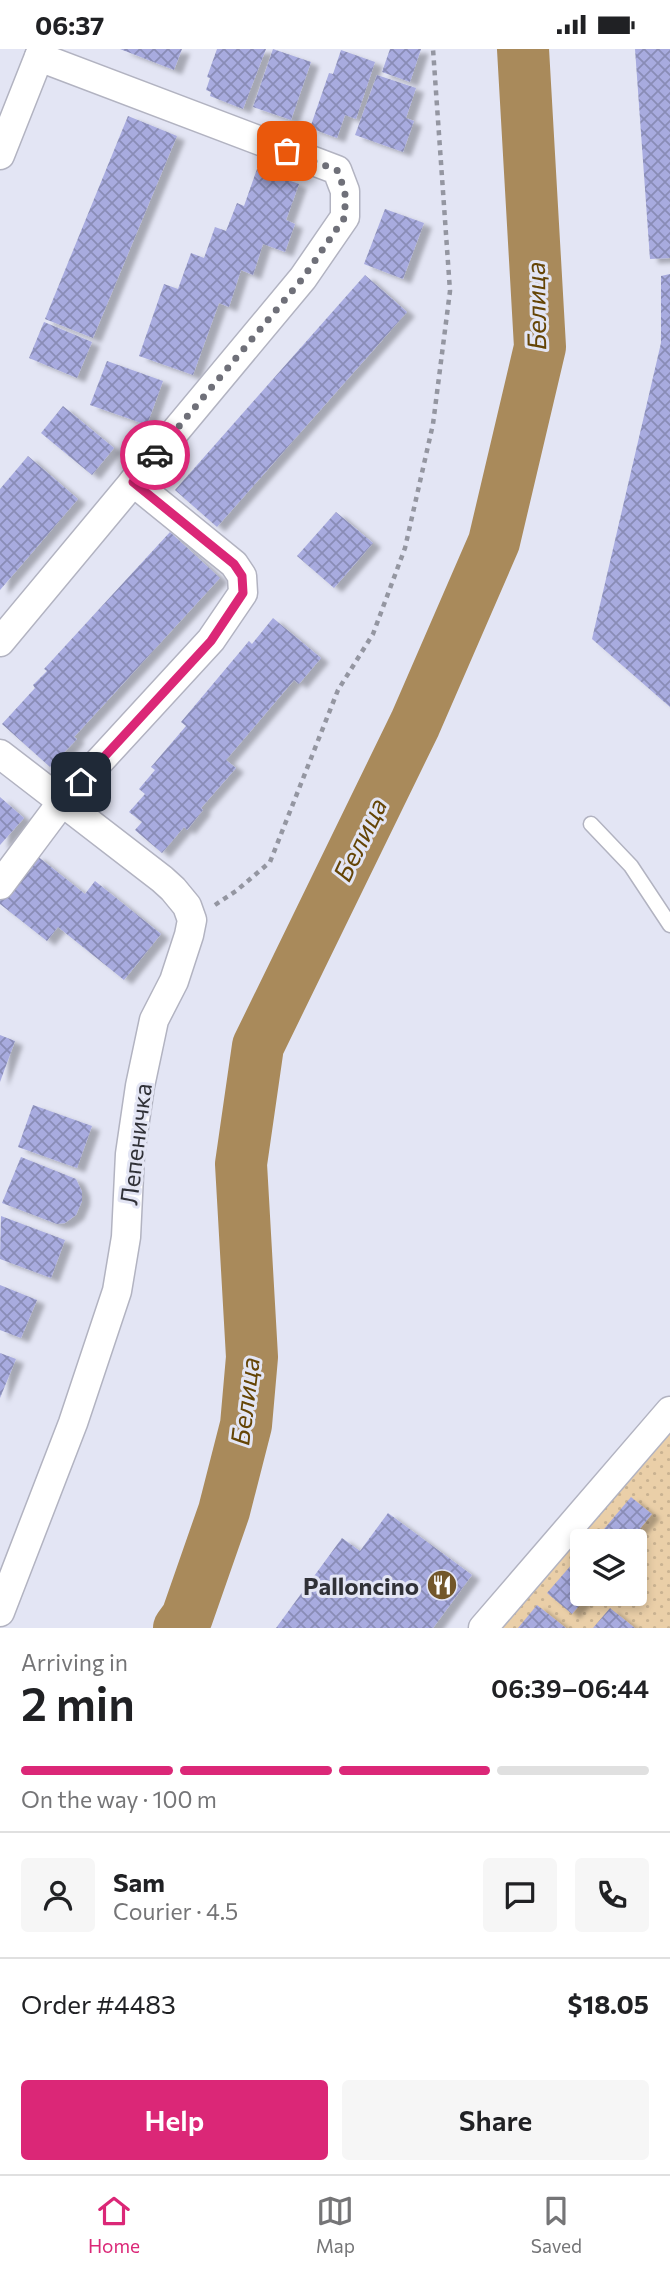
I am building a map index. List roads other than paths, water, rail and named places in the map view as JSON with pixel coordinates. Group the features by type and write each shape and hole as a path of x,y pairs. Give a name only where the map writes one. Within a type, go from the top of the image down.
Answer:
{"street":[{"path":"0,155 40,53 337,170 345,191 345,217 303,278 0,642"},
{"path":"0,885 62,802 211,641 243,593 242,576 234,564 133,482"},
{"path":"0,754 62,802"},
{"name":"Лепеничка","path":"0,1612 9,1566 74,1423 117,1291 126,1237 130,1154 143,1073 154,1020 174,981 190,935 192,920 187,906 173,889 62,802"},
{"path":"489,1621 670,1411"}],"lane":[{"path":"591,824 631,866 670,925"}],"waterway":[{"name":"Белица","path":"179,1628 187,1617 224,1511 246,1425 252,1357 241,1164 258,1046 415,724 494,542 540,347 523,49"}],"place":[{"name":"Palloncino","path":"442,1585"}]}
